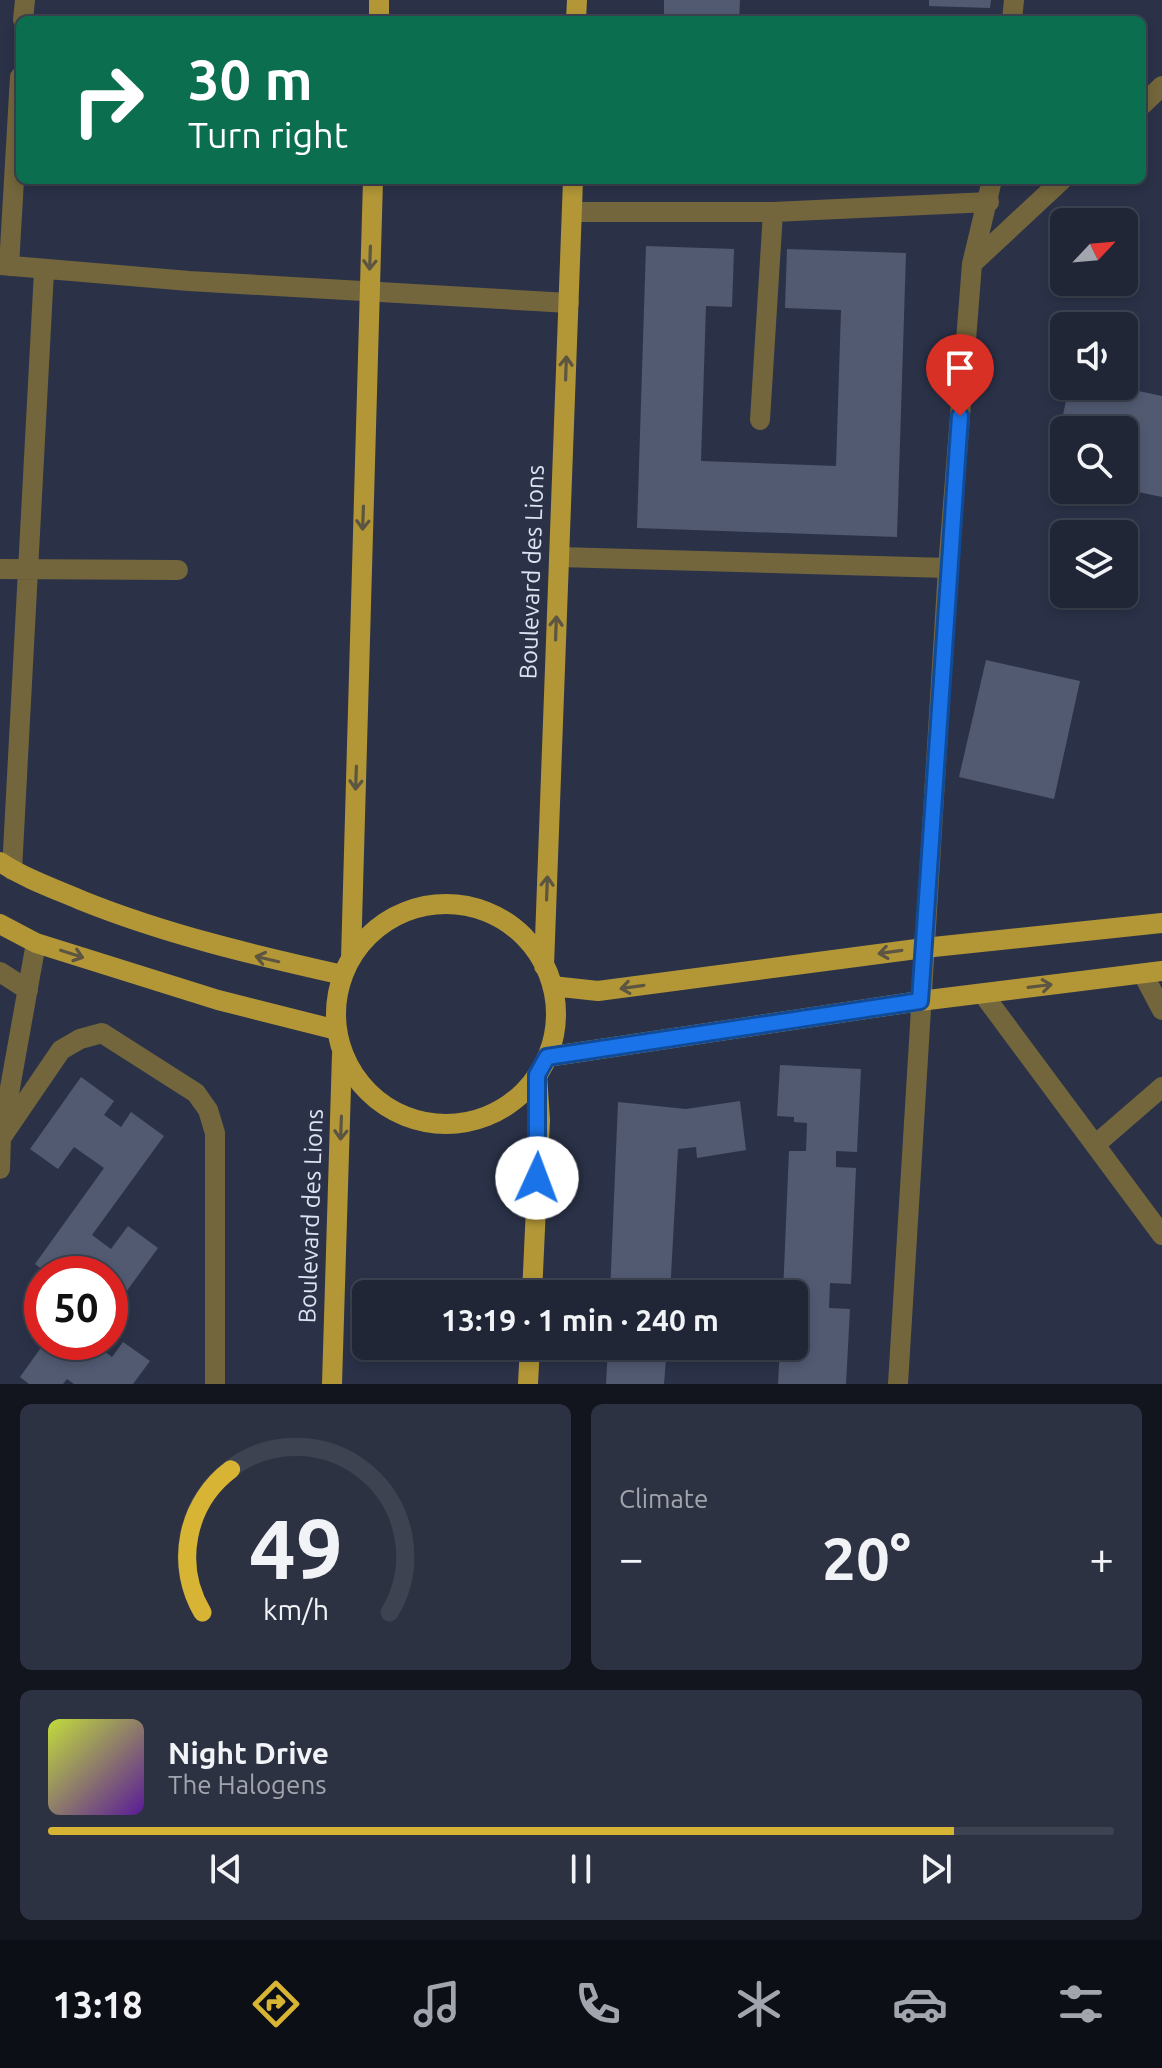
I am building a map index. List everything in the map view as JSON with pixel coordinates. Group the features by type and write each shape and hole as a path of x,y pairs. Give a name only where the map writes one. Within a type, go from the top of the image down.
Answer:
{"main road":[{"path":"373,184 347,966 336,1011 340,1040 362,1085 377,1099 412,1119 432,1124 473,1121 492,1114 525,1091 542,1066 920,1001 1152,972"},
{"name":"Boulevard des Lions","path":"544,966 573,184"},
{"path":"6,866 164,930 217,947 347,966"},
{"path":"347,966 372,933 398,915 428,906 461,905 482,910 518,932 544,966 552,986 555,1022 542,1066 533,1280"},
{"path":"552,986 598,991 924,948 1162,923"},
{"path":"0,924 36,943 340,1040"},
{"name":"Boulevard des Lions","path":"332,1384 340,1040"},
{"path":"528,1384 529,1360"}],"street":[{"path":"1146,101 1162,86"},
{"path":"16,124 4,265 44,271 369,293 569,303"},
{"path":"898,1384 948,568 972,264 991,184"},
{"path":"972,264 1058,184"},
{"path":"573,212 773,212 989,202"},
{"path":"760,420 773,212"},
{"path":"6,866 28,569 44,271"},
{"path":"559,557 948,568"},
{"path":"0,569 178,570"},
{"path":"0,1169 1,1138 36,943"},
{"path":"0,972 28,990"},
{"path":"1152,972 1162,1010"},
{"path":"983,994 1162,1235"},
{"path":"1,1138 61,1050 80,1039 102,1033 196,1093 208,1110 215,1133 215,1384"},
{"path":"1095,1145 1162,1087"}],"building":[{"path":"664,0 740,0 739,16 664,16"},
{"path":"929,0 991,0 990,8 929,6"},
{"path":"646,246 734,249 732,307 706,306 701,461 836,466 841,310 785,308 787,249 906,253 897,537 637,528"},
{"path":"1138,391 1162,396 1162,497 1138,492 1138,416 1063,416 1066,400 1138,400"},
{"path":"986,660 1080,681 1054,799 959,777"},
{"path":"780,1065 861,1069 857,1152 836,1151 836,1167 856,1168 851,1284 830,1283 829,1308 850,1309 846,1384 778,1384 779,1360 808,1360 808,1280 784,1280 789,1151 806,1151 807,1123 794,1122 794,1117 777,1116"},
{"path":"81,1077 114,1101 104,1115 121,1127 131,1112 164,1136 92,1235 111,1249 128,1226 158,1248 128,1289 128,1256 41,1256 104,1168 74,1147 58,1169 30,1149"},
{"path":"740,1101 746,1150 697,1158 696,1147 678,1149 671,1280 611,1280 618,1102 686,1109"},
{"path":"128,1346 150,1361 133,1384 74,1384 67,1379 63,1384 29,1384 20,1377 32,1360 128,1360"},
{"path":"607,1360 666,1360 664,1384 606,1384"}],"route":[{"path":"537,1178 540,1120 537,1075 547,1057 920,1001 960,416"}]}
